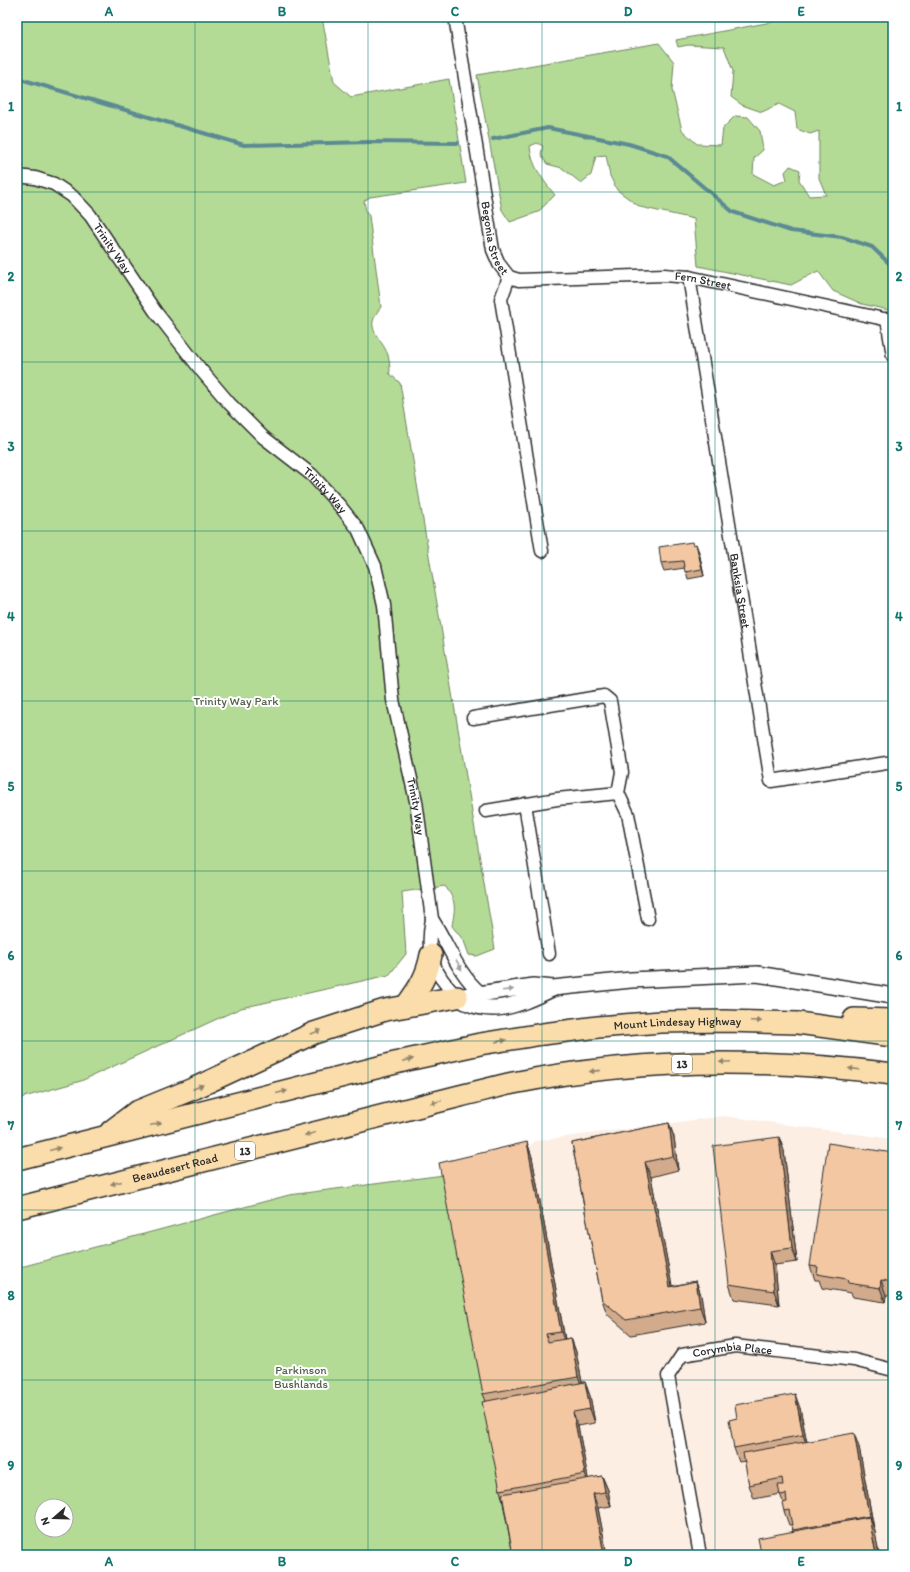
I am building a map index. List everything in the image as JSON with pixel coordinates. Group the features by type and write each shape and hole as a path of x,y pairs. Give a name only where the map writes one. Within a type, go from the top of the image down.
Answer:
{"highway":[{"path":"406,1006 416,993 429,970 431,955"},
{"path":"17,1159 104,1137 136,1112 195,1088 314,1033 370,1014 457,997"},
{"path":"798,1023 826,1017 893,1020"},
{"name":"Mount Lindesay Highway","path":"104,1137 407,1060 463,1048 543,1034 661,1022 724,1021 798,1023 893,1036"},
{"name":"Beaudesert Road","path":"17,1208 513,1083 576,1073 627,1067 730,1062 841,1067 893,1074"}],"street":[{"name":"Begonia Street","path":"455,17 493,250 499,264 509,277 501,299 542,551"},
{"name":"Trinity Way","path":"17,176 35,178 54,184 72,196 86,211 155,310 201,370 229,403 263,436 312,475 340,506 358,529 375,566 384,605 393,700 416,801 432,919 428,937 431,955 441,980 457,997"},
{"name":"Fern Street","path":"509,277 519,280 664,275 689,277 890,320"},
{"name":"Banksia Street","path":"689,277 770,781 893,762"},
{"path":"890,320 893,356"},
{"path":"473,718 604,696 610,701 622,772 618,793 628,814 648,919"},
{"path":"486,811 556,799 618,793"},
{"path":"525,804 549,954"},
{"name":"Trinity Way","path":"432,919 462,971 474,988 481,993"},
{"path":"457,997 534,986 553,988 630,980 758,974 893,996"},
{"path":"457,997 472,1005 482,1008 503,1008 553,988"},
{"name":"Corymbia Place","path":"700,1555 668,1376 682,1355 734,1346 854,1360 893,1370"}],"shaded area":[{"path":"724,1116 893,1139 893,1555 517,1555 506,1167 535,1141"}],"green space":[{"name":"Trinity Way Park","path":"17,17 322,17 334,82 351,97 449,79 466,183 370,197 364,201 366,211 369,216 381,307 373,321 373,327 388,355 390,369 389,373 400,383 495,949 477,956 469,955 464,941 452,926 454,905 452,896 445,886 402,892 406,954 389,975 241,1008 81,1081 17,1099"},
{"path":"798,17 893,17 893,311 862,304 833,291 818,271 791,285 698,266 694,219 640,207 617,190 610,176 606,155 596,156 591,175 581,183 562,168 547,164 541,154 543,146 537,143 530,146 535,166 555,195 538,212 510,222 502,210 477,75 659,43 674,62 672,90 682,130 697,144 721,145 723,128 735,116 748,117 760,131 763,150 754,158 753,174 774,185 787,180 785,172 790,166 800,170 799,180 809,196 826,195 819,178 819,131 810,134 797,129 795,112 779,104 762,112 742,105 731,97 733,71 724,47 688,45 678,47 676,40"},
{"name":"Parkinson Bushlands","path":"444,1175 517,1555 17,1555 17,1268 289,1195"}],"building":[{"path":"692,542 693,545 696,544 702,569 685,572 683,561 661,563 659,547"},
{"path":"669,1123 673,1156 645,1162 670,1287 696,1281 700,1307 626,1320 602,1300 572,1143"},
{"path":"779,1137 792,1248 770,1251 774,1291 729,1284 713,1146"},
{"path":"527,1142 561,1332 546,1334 548,1342 571,1338 578,1377 483,1394 439,1163"},
{"path":"828,1143 893,1153 893,1282 881,1280 880,1288 848,1283 847,1279 817,1274 818,1267 810,1266"},
{"path":"585,1382 590,1409 573,1412 585,1474 500,1490 482,1402"},
{"path":"795,1394 803,1435 734,1448 729,1420 737,1418 735,1405"},
{"path":"854,1433 869,1516 793,1530 789,1510 784,1511 782,1503 787,1502 786,1494 780,1495 778,1485 783,1485 782,1478 749,1485 743,1453"},
{"path":"602,1476 605,1492 593,1494 604,1555 513,1555 502,1494"},
{"path":"869,1517 876,1555 777,1555 776,1550 761,1553 758,1538"}],"waterway":[{"path":"17,78 244,145 369,142 458,143"},
{"path":"493,139 548,128 629,144 667,156 733,212 791,231 842,237 872,247 893,267"}]}
